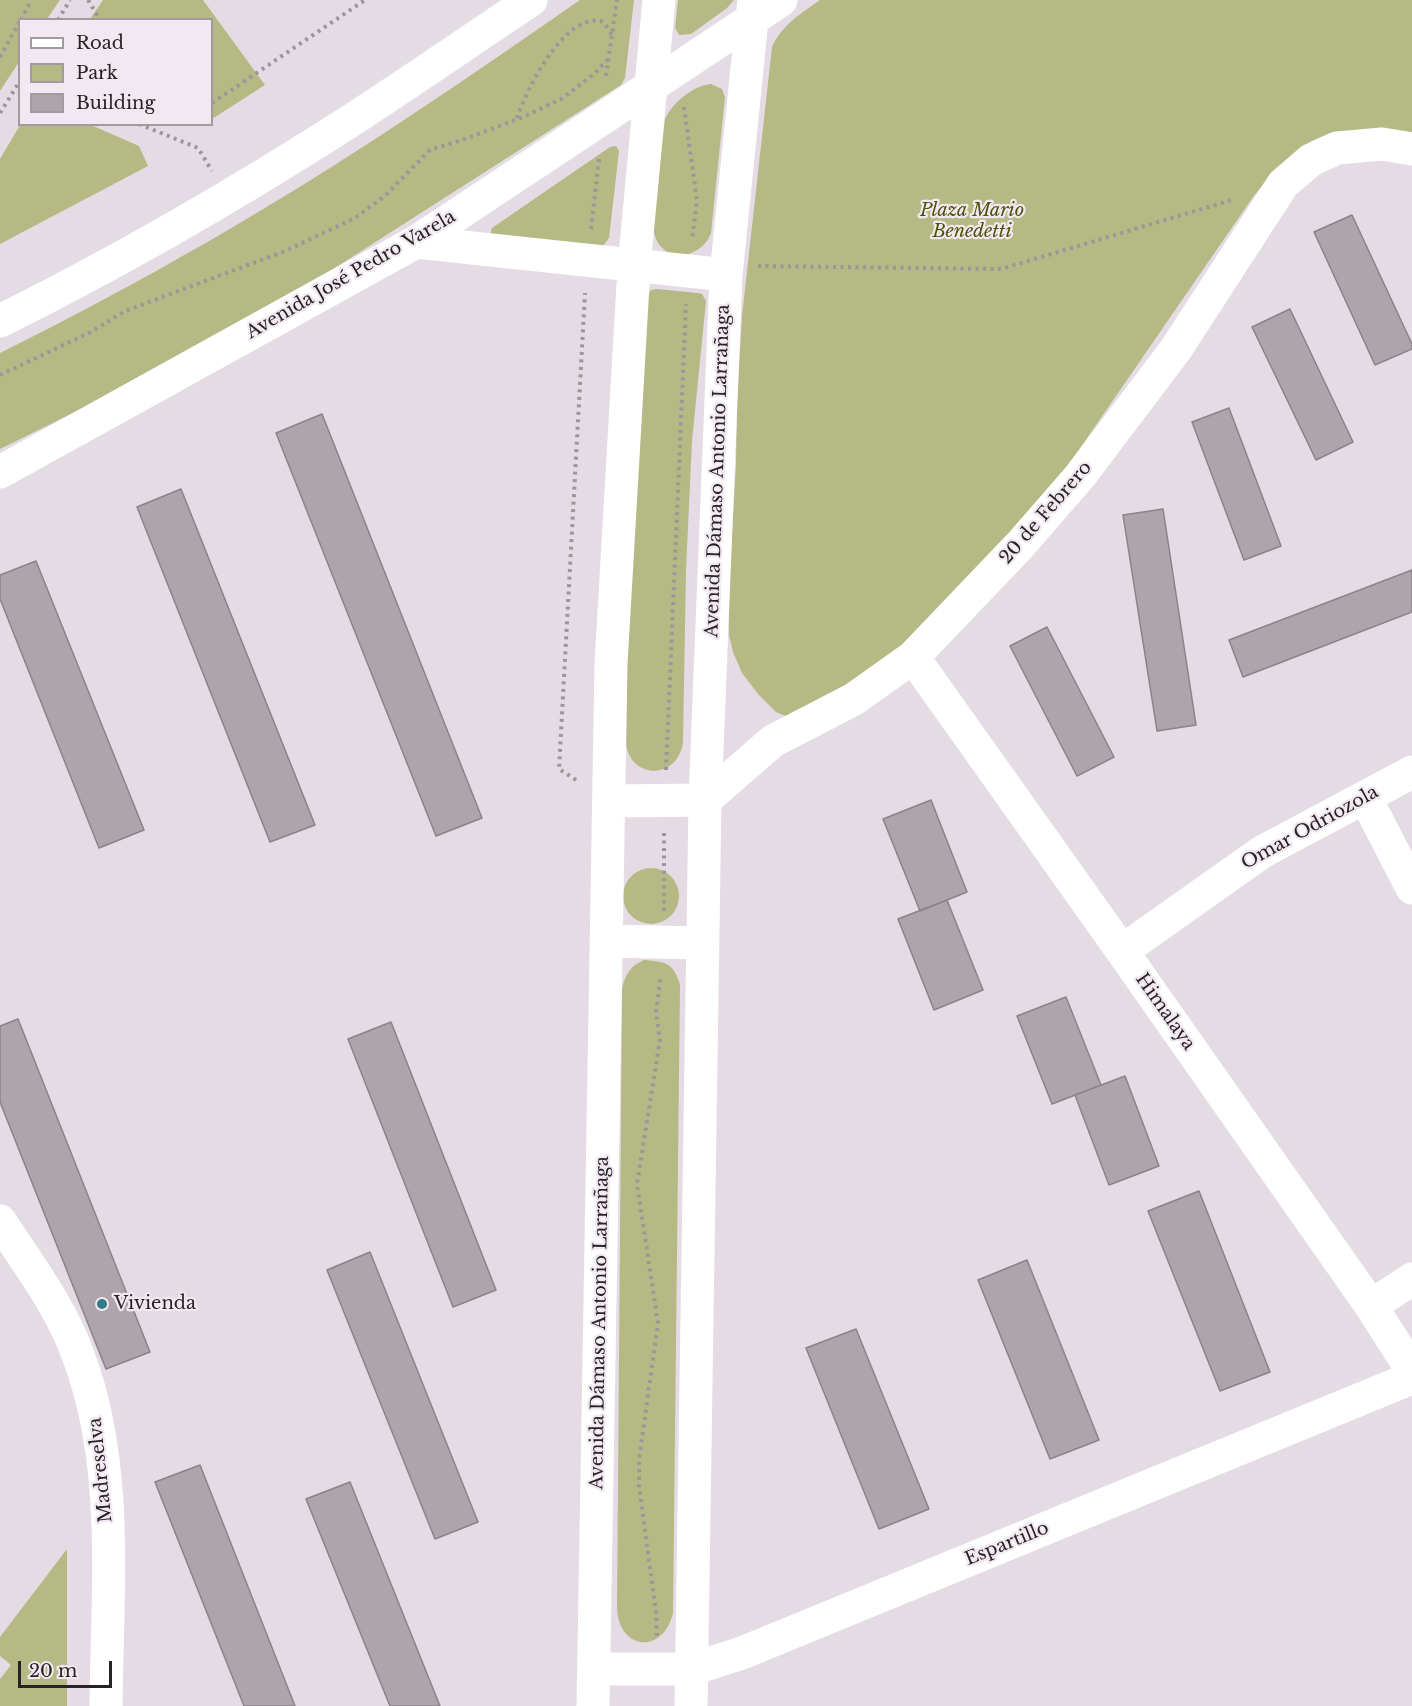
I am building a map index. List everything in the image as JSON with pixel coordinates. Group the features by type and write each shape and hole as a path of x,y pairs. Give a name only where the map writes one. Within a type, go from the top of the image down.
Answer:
{"street":[{"path":"0,321 59,291 228,197 343,126 531,0"},
{"name":"Avenida Dámaso Antonio Larrañaga","path":"593,1706 611,664 633,267 659,0"},
{"name":"Avenida José Pedro Varela","path":"0,472 416,242 685,64 753,10 781,0"},
{"name":"Avenida Dámaso Antonio Larrañaga","path":"691,1706 705,800 726,270 753,10"},
{"name":"20 de Febrero","path":"705,800 773,741 854,699 913,657 1020,545 1080,476 1176,349 1283,184 1311,159 1337,148 1382,144 1412,149"},
{"path":"416,242 688,272 726,270"},
{"name":"Himalaya","path":"913,657 1371,1306 1412,1370"},
{"name":"Omar Odriozola","path":"1122,951 1262,852 1412,772"},
{"path":"1365,797 1412,888"},
{"path":"609,801 705,800"},
{"path":"607,941 703,942"},
{"name":"Madreselva","path":"0,1221 51,1299 78,1354 100,1430 105,1470 108,1532 106,1706"},
{"path":"1371,1306 1412,1279"},
{"name":"Espartillo","path":"594,1669 692,1669 742,1653 1412,1378"}],"path":[{"path":"21,18 31,0"},
{"path":"59,18 70,0"},
{"path":"88,0 99,18"},
{"path":"213,102 365,0"},
{"path":"609,801 559,769 587,262 608,59 617,0"},
{"path":"517,119 526,94 570,30 583,23 598,20 604,23 613,36"},
{"path":"0,57 18,24"},
{"path":"0,375 91,332 125,311 283,252 355,218 385,196 430,150 517,119 563,98 594,74 608,59"},
{"path":"657,1668 656,1612 639,1486 639,1460 658,1323 637,1184 660,1040 656,1012 664,941 665,801 688,272 698,201 683,102 685,64"},
{"path":"0,113 18,84"},
{"path":"144,126 198,148 228,197"},
{"path":"726,270 1001,269 1283,184"}],"green space":[{"path":"0,0 60,0 48,18 18,18 18,64 0,91"},
{"path":"103,0 203,0 265,85 213,118 213,18 91,18"},
{"path":"580,0 634,0 625,78 621,85 302,289 101,399 0,449 0,353 155,272 306,183"},
{"path":"678,0 734,0 727,8 691,34 679,35 675,28"},
{"name":"Plaza Mario Benedetti","path":"820,0 1412,0 1412,138 1366,131 1335,133 1307,144 1284,162 1253,197 1054,486 904,646 860,680 790,718 776,712 742,673 729,635 728,604 742,316 772,47 786,26"},
{"path":"711,84 722,89 725,97 711,233 699,249 682,255 673,254 658,243 653,229 665,119 684,96 704,85"},
{"path":"19,126 93,126 139,146 148,166 0,244 0,159"},
{"path":"616,146 619,151 609,238 603,246 490,235 492,228 610,147"},
{"path":"651,290 698,293 702,294 706,301 692,441 686,570 683,742 673,763 664,769 654,771 636,764 626,744 627,639 648,295"},
{"path":"646,868 656,868 671,876 677,885 679,896 677,907 671,916 656,924 646,924 635,919 628,912 623,901 623,891 628,880 635,873"},
{"path":"644,960 667,964 674,971 680,984 673,1613 668,1627 660,1636 651,1641 641,1642 632,1639 624,1632 619,1621 617,1606 622,989 629,972"},
{"path":"67,1549 67,1706 0,1706 0,1679 11,1665 0,1656 0,1637"}],"building":[{"path":"1352,215 1412,344 1412,349 1375,365 1314,232"},
{"path":"1290,309 1353,442 1316,460 1252,327"},
{"path":"1229,408 1281,546 1244,560 1192,422"},
{"path":"322,414 482,818 436,836 276,433"},
{"path":"181,489 315,825 270,842 137,507"},
{"path":"1163,509 1196,725 1157,731 1123,515"},
{"path":"36,561 144,830 99,848 0,599 0,575"},
{"path":"1412,570 1412,612 1243,677 1229,640"},
{"path":"1047,627 1114,757 1077,776 1010,646"},
{"path":"931,800 967,892 920,911 883,819"},
{"path":"947,900 983,990 934,1010 898,919"},
{"path":"1066,997 1101,1085 1052,1104 1017,1016"},
{"path":"18,1019 150,1352 106,1369 0,1102 0,1026"},
{"path":"391,1022 496,1290 453,1307 348,1039"},
{"path":"1125,1076 1159,1166 1109,1185 1075,1095"},
{"path":"1199,1191 1270,1372 1220,1391 1148,1211"},
{"path":"370,1252 478,1522 435,1539 327,1270"},
{"path":"1027,1260 1099,1440 1050,1459 978,1280"},
{"path":"856,1329 929,1509 879,1529 806,1348"},
{"path":"200,1465 295,1706 244,1706 155,1482"},
{"path":"350,1482 440,1706 390,1706 306,1499"}],"place":[{"name":"Vivienda","path":"102,1304"}]}
